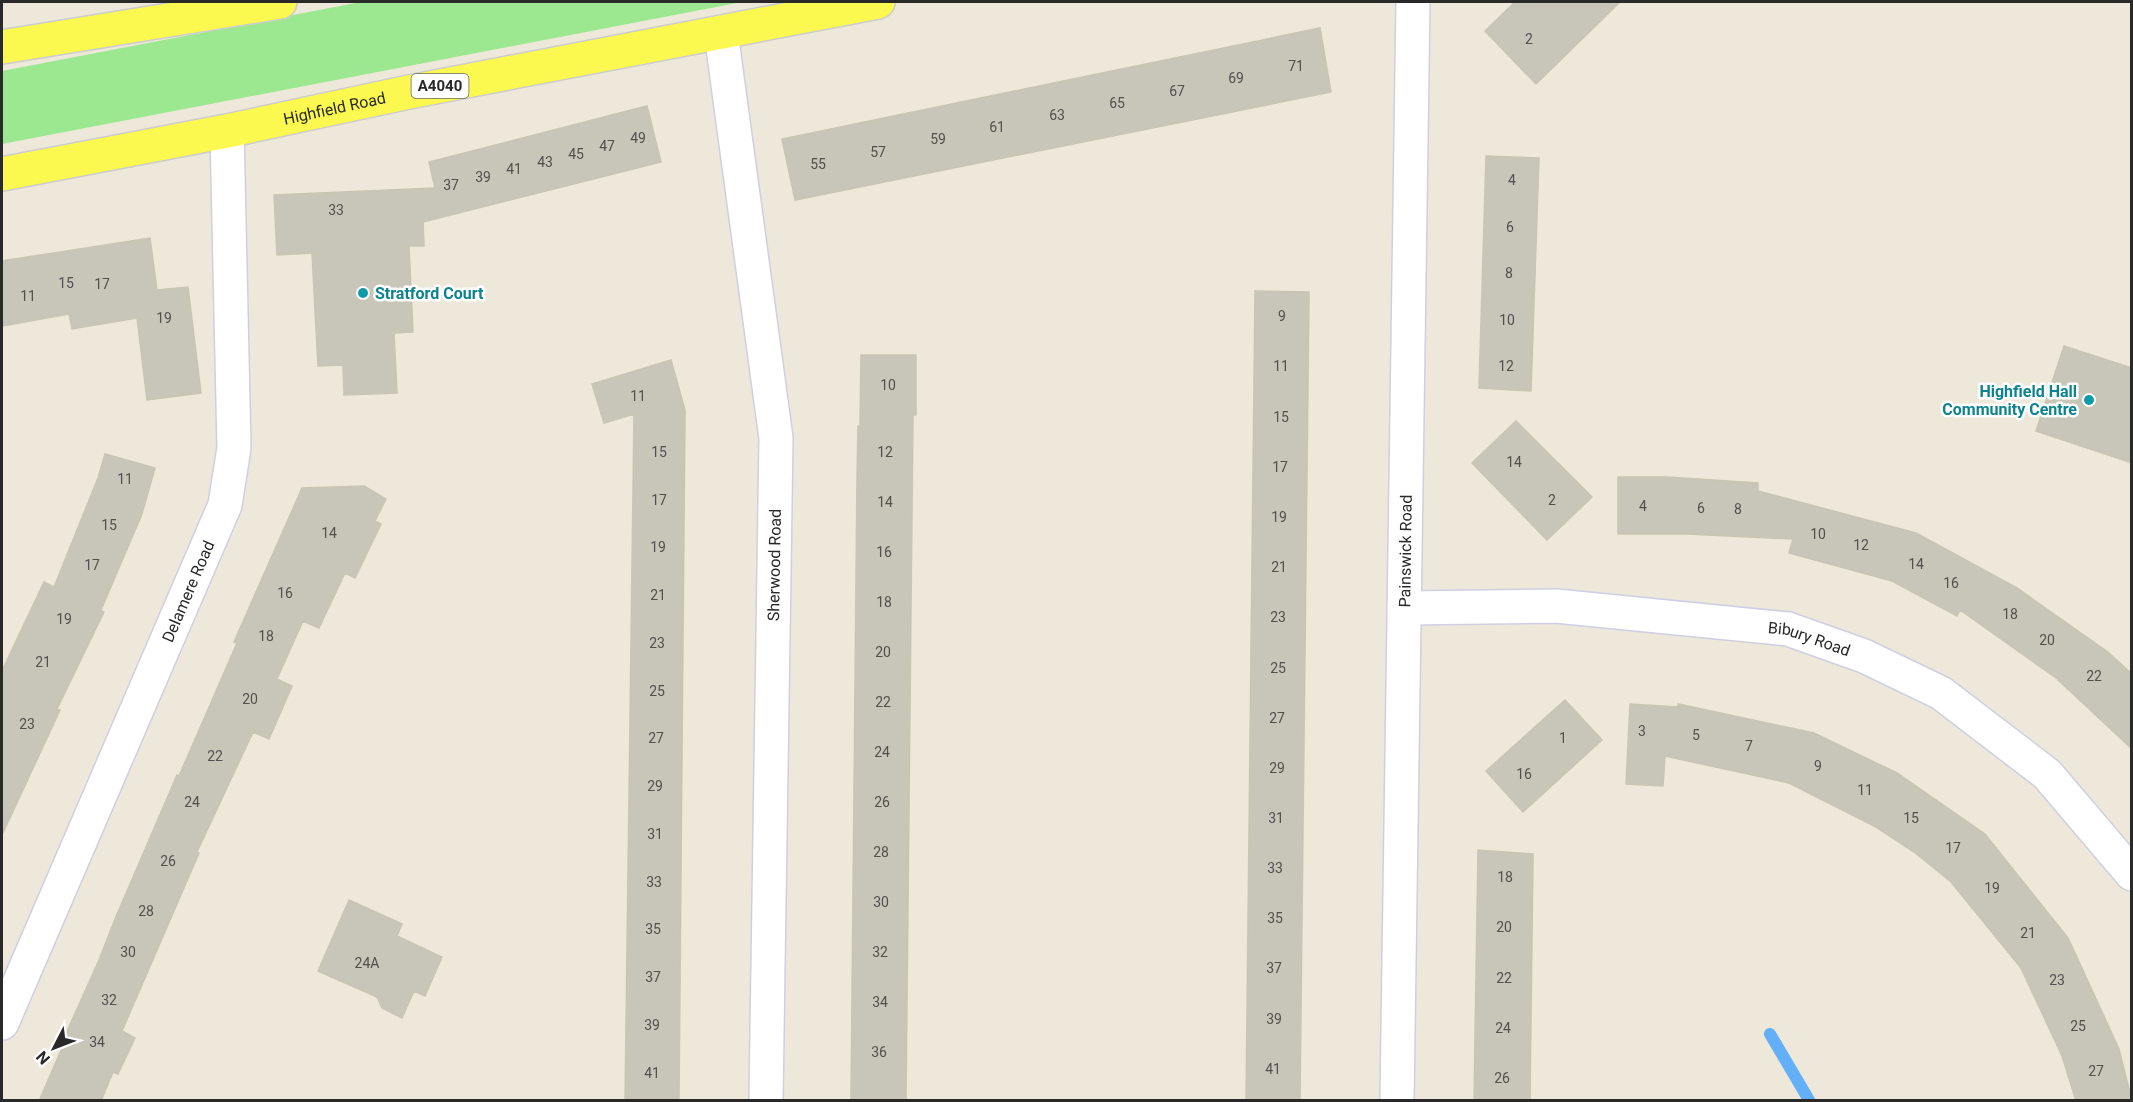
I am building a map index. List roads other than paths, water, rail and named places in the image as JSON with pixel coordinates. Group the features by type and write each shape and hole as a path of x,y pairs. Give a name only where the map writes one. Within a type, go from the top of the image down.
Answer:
{"main road":[{"path":"2,47 280,2"},
{"name":"Highfield Road","path":"2,174 227,131 409,92 878,2"}],"street":[{"name":"Painswick Road","path":"1397,1101 1413,2"},
{"name":"Sherwood Road","path":"721,33 776,438 766,1101"},
{"name":"Delamere Road","path":"2,1023 225,505 234,448 227,131"},
{"name":"Bibury Road","path":"1404,608 1556,606 1788,629 1864,656 1941,693 2047,774 2132,874"}],"waterway":[{"path":"1770,1034 1809,1100"}],"place":[{"name":"Stratford Court","path":"363,293"},
{"name":"Highfield Hall Community Centre","path":"2089,400"}]}
